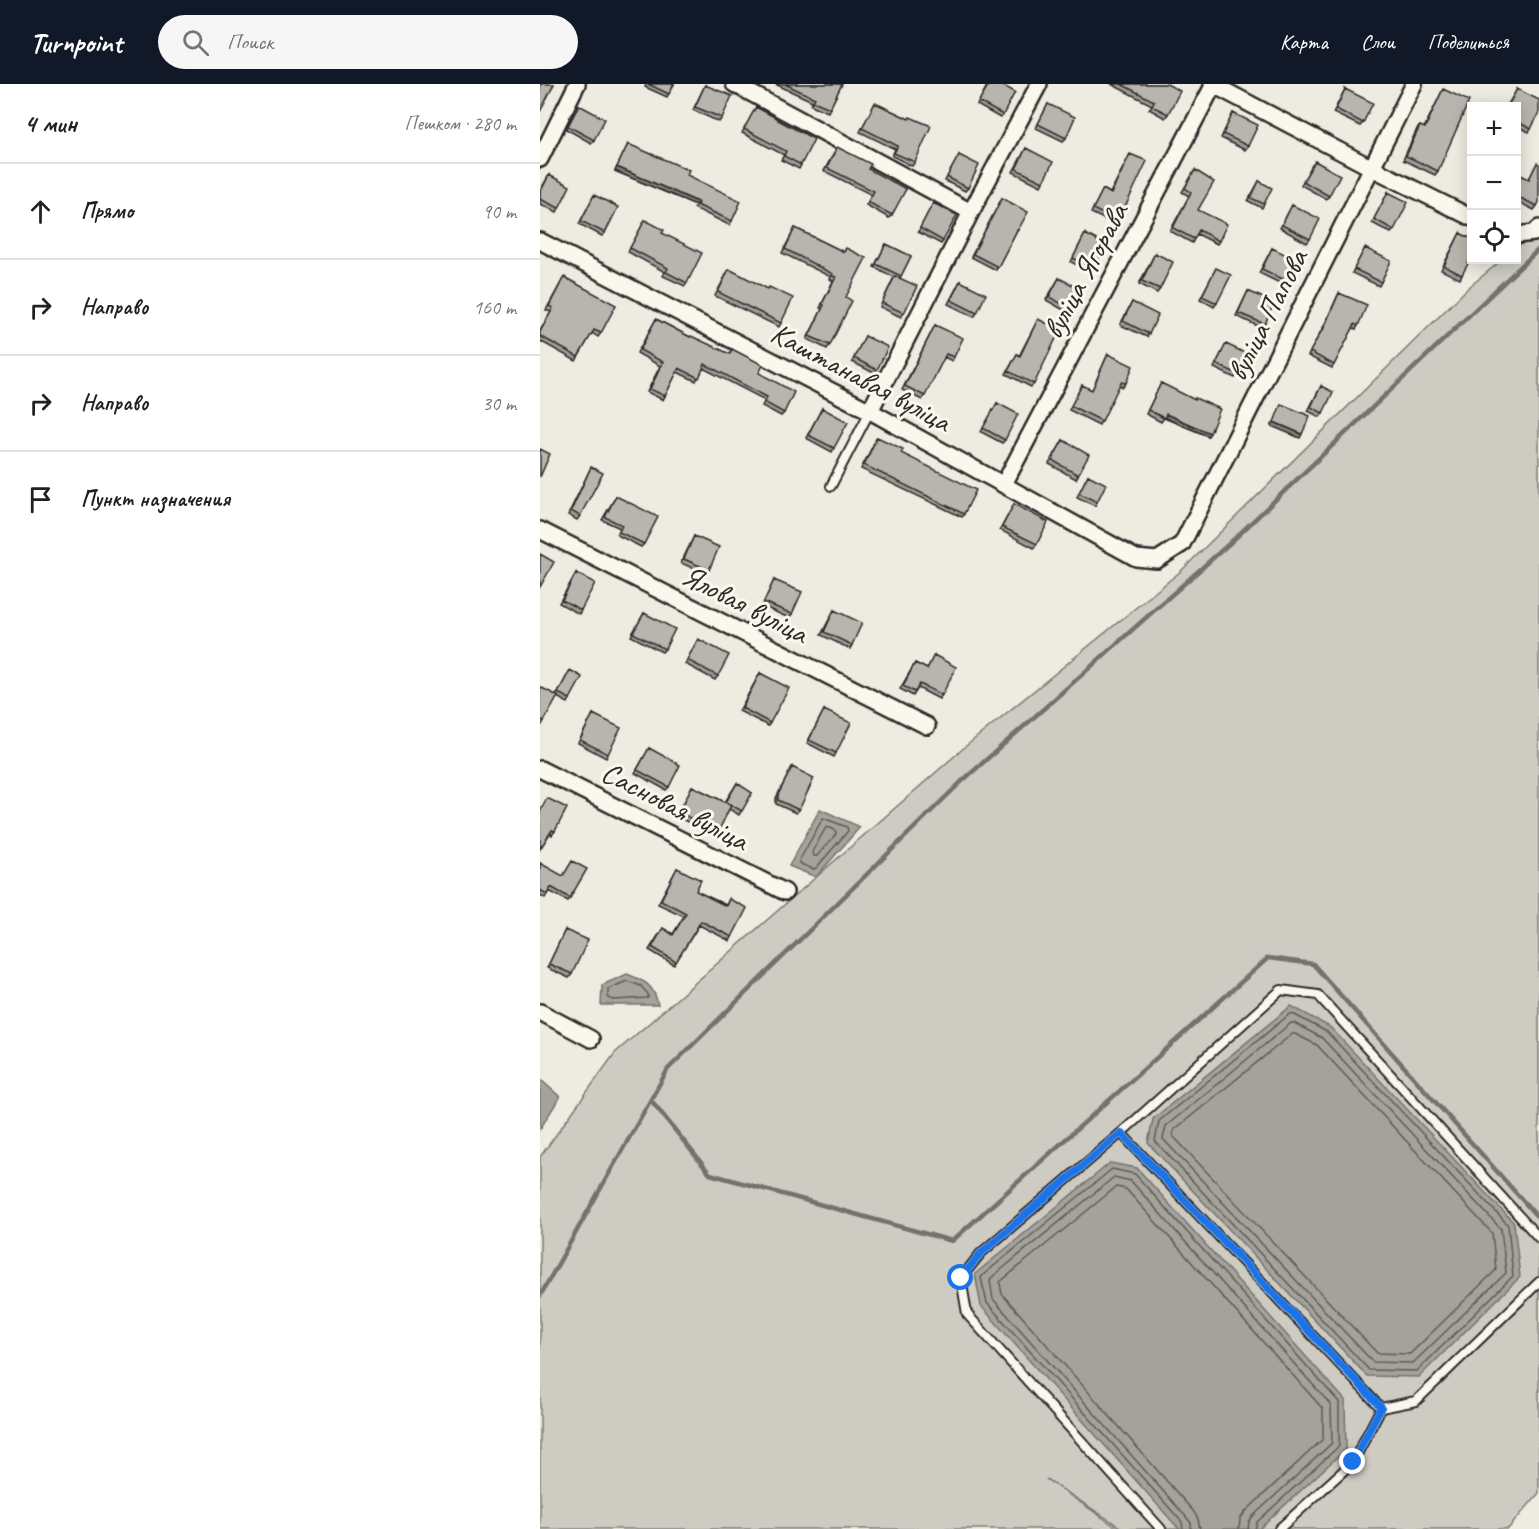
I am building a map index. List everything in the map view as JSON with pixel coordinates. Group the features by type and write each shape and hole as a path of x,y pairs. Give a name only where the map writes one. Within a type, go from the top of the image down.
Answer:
{"street":[{"path":"540,159 577,84"},
{"path":"734,84 971,212"},
{"path":"870,411 1039,84"},
{"path":"1213,84 1467,216"},
{"name":"вуліца Ягорава","path":"1004,484 1213,84"},
{"name":"вуліца Папова","path":"1157,560 1182,544 1414,84"},
{"path":"1521,234 1534,233 1539,228"},
{"name":"Каштанавая вуліца","path":"540,241 870,411 1136,558 1157,560"},
{"name":"Яловая вуліца","path":"540,530 927,726"},
{"name":"Сасновая вуліца","path":"540,769 785,892"},
{"path":"540,1012 591,1039"}],"lane":[{"path":"831,486 870,411"},
{"path":"1161,1529 967,1314 961,1278 981,1253 1121,1133 1281,990 1318,995 1539,1238"},
{"path":"1121,1133 1381,1407"},
{"path":"1381,1407 1416,1401 1539,1282"},
{"path":"1279,1529 1353,1462 1381,1407"}],"shaded area":[{"path":"1539,228 1539,1493 1508,1529 1123,1529 1046,1479 1119,1529 540,1529 540,1157 615,1053 966,746 1181,571 1469,287 1497,264 1521,264 1521,244"}],"water":[{"path":"820,809 860,827 816,877 789,866"},
{"path":"627,974 651,988 658,1005 601,1005 602,985"},
{"path":"1291,1006 1330,1027 1514,1223 1520,1277 1419,1377 1367,1376 1148,1143 1153,1119"},
{"path":"540,1079 560,1097 540,1129"},
{"path":"1110,1163 1137,1168 1345,1400 1346,1449 1259,1529 1179,1529 981,1306 975,1274"}],"building":[{"path":"540,84 554,84 540,112"},
{"path":"648,84 674,84 669,94"},
{"path":"785,84 842,84 830,108 813,101 815,98"},
{"path":"989,84 1000,84 1015,92 1003,115 979,102"},
{"path":"1121,84 1167,84 1180,91 1168,114 1152,106 1154,101"},
{"path":"705,85 732,96 722,118 695,107"},
{"path":"1345,89 1373,103 1363,123 1336,109"},
{"path":"1443,89 1469,101 1438,171 1406,156 1420,126 1425,128"},
{"path":"1517,89 1539,100 1539,113 1531,129 1521,124 1521,102 1510,102"},
{"path":"875,103 909,119 910,117 931,126 915,162 894,153 898,146 862,128"},
{"path":"1048,104 1075,117 1066,138 1038,124"},
{"path":"579,105 605,119 594,140 568,126"},
{"path":"756,107 814,139 801,165 784,156 786,151 744,129"},
{"path":"1233,113 1258,125 1248,146 1223,134"},
{"path":"628,144 689,170 687,175 741,201 732,221 697,205 698,202 617,167"},
{"path":"837,147 871,164 868,169 906,189 892,215 868,202 874,191 827,168"},
{"path":"1026,148 1053,162 1043,182 1016,169"},
{"path":"1130,154 1147,161 1118,222 1093,209 1103,189 1111,194"},
{"path":"959,155 979,165 968,188 947,177"},
{"path":"1315,161 1340,175 1329,196 1303,181"},
{"path":"1537,163 1539,164 1539,202 1537,206 1521,198 1521,175 1529,179"},
{"path":"1195,170 1214,182 1198,210 1227,224 1219,241 1199,230 1194,239 1173,228 1191,192 1185,188"},
{"path":"549,175 570,186 559,208 540,199 540,193"},
{"path":"1259,181 1272,188 1264,204 1251,198"},
{"path":"1388,192 1408,202 1394,230 1374,219"},
{"path":"594,195 618,207 605,233 581,221"},
{"path":"1002,198 1028,212 998,267 973,254"},
{"path":"933,203 957,215 943,241 920,228"},
{"path":"1292,205 1320,219 1310,239 1282,225"},
{"path":"645,220 664,230 662,233 702,253 687,283 666,272 668,268 630,248"},
{"path":"795,228 844,252 846,248 866,258 846,297 852,301 830,345 809,336 836,277 785,249"},
{"path":"1460,233 1467,236 1468,264 1462,275 1444,266"},
{"path":"1085,234 1106,245 1094,269 1073,258"},
{"path":"886,244 911,256 901,276 876,264"},
{"path":"1272,248 1297,260 1287,281 1262,269"},
{"path":"1365,248 1391,261 1381,282 1354,269"},
{"path":"1155,253 1173,262 1160,289 1142,281"},
{"path":"1216,268 1231,275 1217,303 1202,296"},
{"path":"729,269 768,289 769,287 793,298 781,323 718,292"},
{"path":"895,276 917,286 904,313 882,303"},
{"path":"564,277 616,305 601,333 594,330 578,357 540,336 553,308 549,306"},
{"path":"1059,278 1080,289 1070,308 1049,297"},
{"path":"960,281 986,294 977,313 951,300"},
{"path":"1248,291 1274,303 1265,324 1238,313"},
{"path":"1339,293 1367,305 1358,326 1355,324 1334,365 1310,352 1323,330"},
{"path":"1132,302 1158,315 1149,334 1123,321"},
{"path":"656,319 690,337 730,354 732,349 763,365 759,373 794,392 784,413 764,402 767,397 705,364 699,378 679,368 665,396 650,389 663,362 640,350"},
{"path":"1038,319 1060,330 1034,384 1008,371 1017,354 1020,356"},
{"path":"935,325 963,338 954,357 946,354 925,396 905,386"},
{"path":"865,336 888,347 877,370 854,358"},
{"path":"1226,344 1247,354 1238,374 1216,364"},
{"path":"1108,354 1133,366 1126,383 1121,382 1102,421 1071,406 1082,385 1092,390"},
{"path":"1161,383 1195,400 1195,398 1220,409 1210,433 1166,414 1164,418 1148,410"},
{"path":"1321,386 1333,392 1323,413 1311,407"},
{"path":"997,403 1018,414 1005,440 983,428"},
{"path":"1281,404 1310,416 1302,434 1274,422"},
{"path":"822,408 848,422 834,448 808,435"},
{"path":"877,437 903,449 901,453 976,490 964,514 864,465"},
{"path":"1063,440 1089,455 1078,475 1052,460"},
{"path":"540,449 550,454 540,477"},
{"path":"591,467 603,473 580,516 571,511"},
{"path":"1088,475 1106,484 1097,502 1079,493"},
{"path":"616,496 658,517 644,544 619,532 622,525 605,517"},
{"path":"1014,504 1048,522 1037,544 1002,527"},
{"path":"694,536 719,547 709,570 684,559"},
{"path":"540,554 554,562 540,587"},
{"path":"576,573 595,583 581,610 562,600"},
{"path":"774,580 802,592 792,614 764,602"},
{"path":"834,610 862,623 852,645 824,632"},
{"path":"644,613 675,629 665,649 633,633"},
{"path":"698,639 729,655 718,676 687,660"},
{"path":"934,655 956,667 942,695 920,684 915,692 903,686 915,663 927,669"},
{"path":"570,670 582,677 570,699 558,693"},
{"path":"760,673 789,688 770,723 742,708"},
{"path":"540,687 558,696 544,721 540,719"},
{"path":"824,710 851,723 836,753 809,740"},
{"path":"593,714 621,728 608,754 580,740"},
{"path":"649,748 680,765 669,787 637,770"},
{"path":"792,767 814,778 799,810 778,800 778,795"},
{"path":"737,783 752,793 742,811 726,802"},
{"path":"692,786 731,805 720,828 704,821 703,824 679,813"},
{"path":"547,798 567,808 555,831 552,830 540,849 540,812"},
{"path":"572,861 587,869 570,898 551,887 547,894 540,890 540,863 563,876"},
{"path":"677,868 701,880 696,891 726,906 729,899 747,908 732,937 701,921 676,962 652,947 663,928 673,935 686,913 661,900"},
{"path":"565,930 588,940 572,974 549,964"}],"waterway":[{"path":"540,1296 668,1069 960,783 1231,542 1539,249"},
{"path":"651,1100 710,1174 952,1241 1268,958 1313,964 1539,1219"}],"route":[{"path":"961,1278 981,1253 1121,1133 1381,1407 1353,1462"}]}
